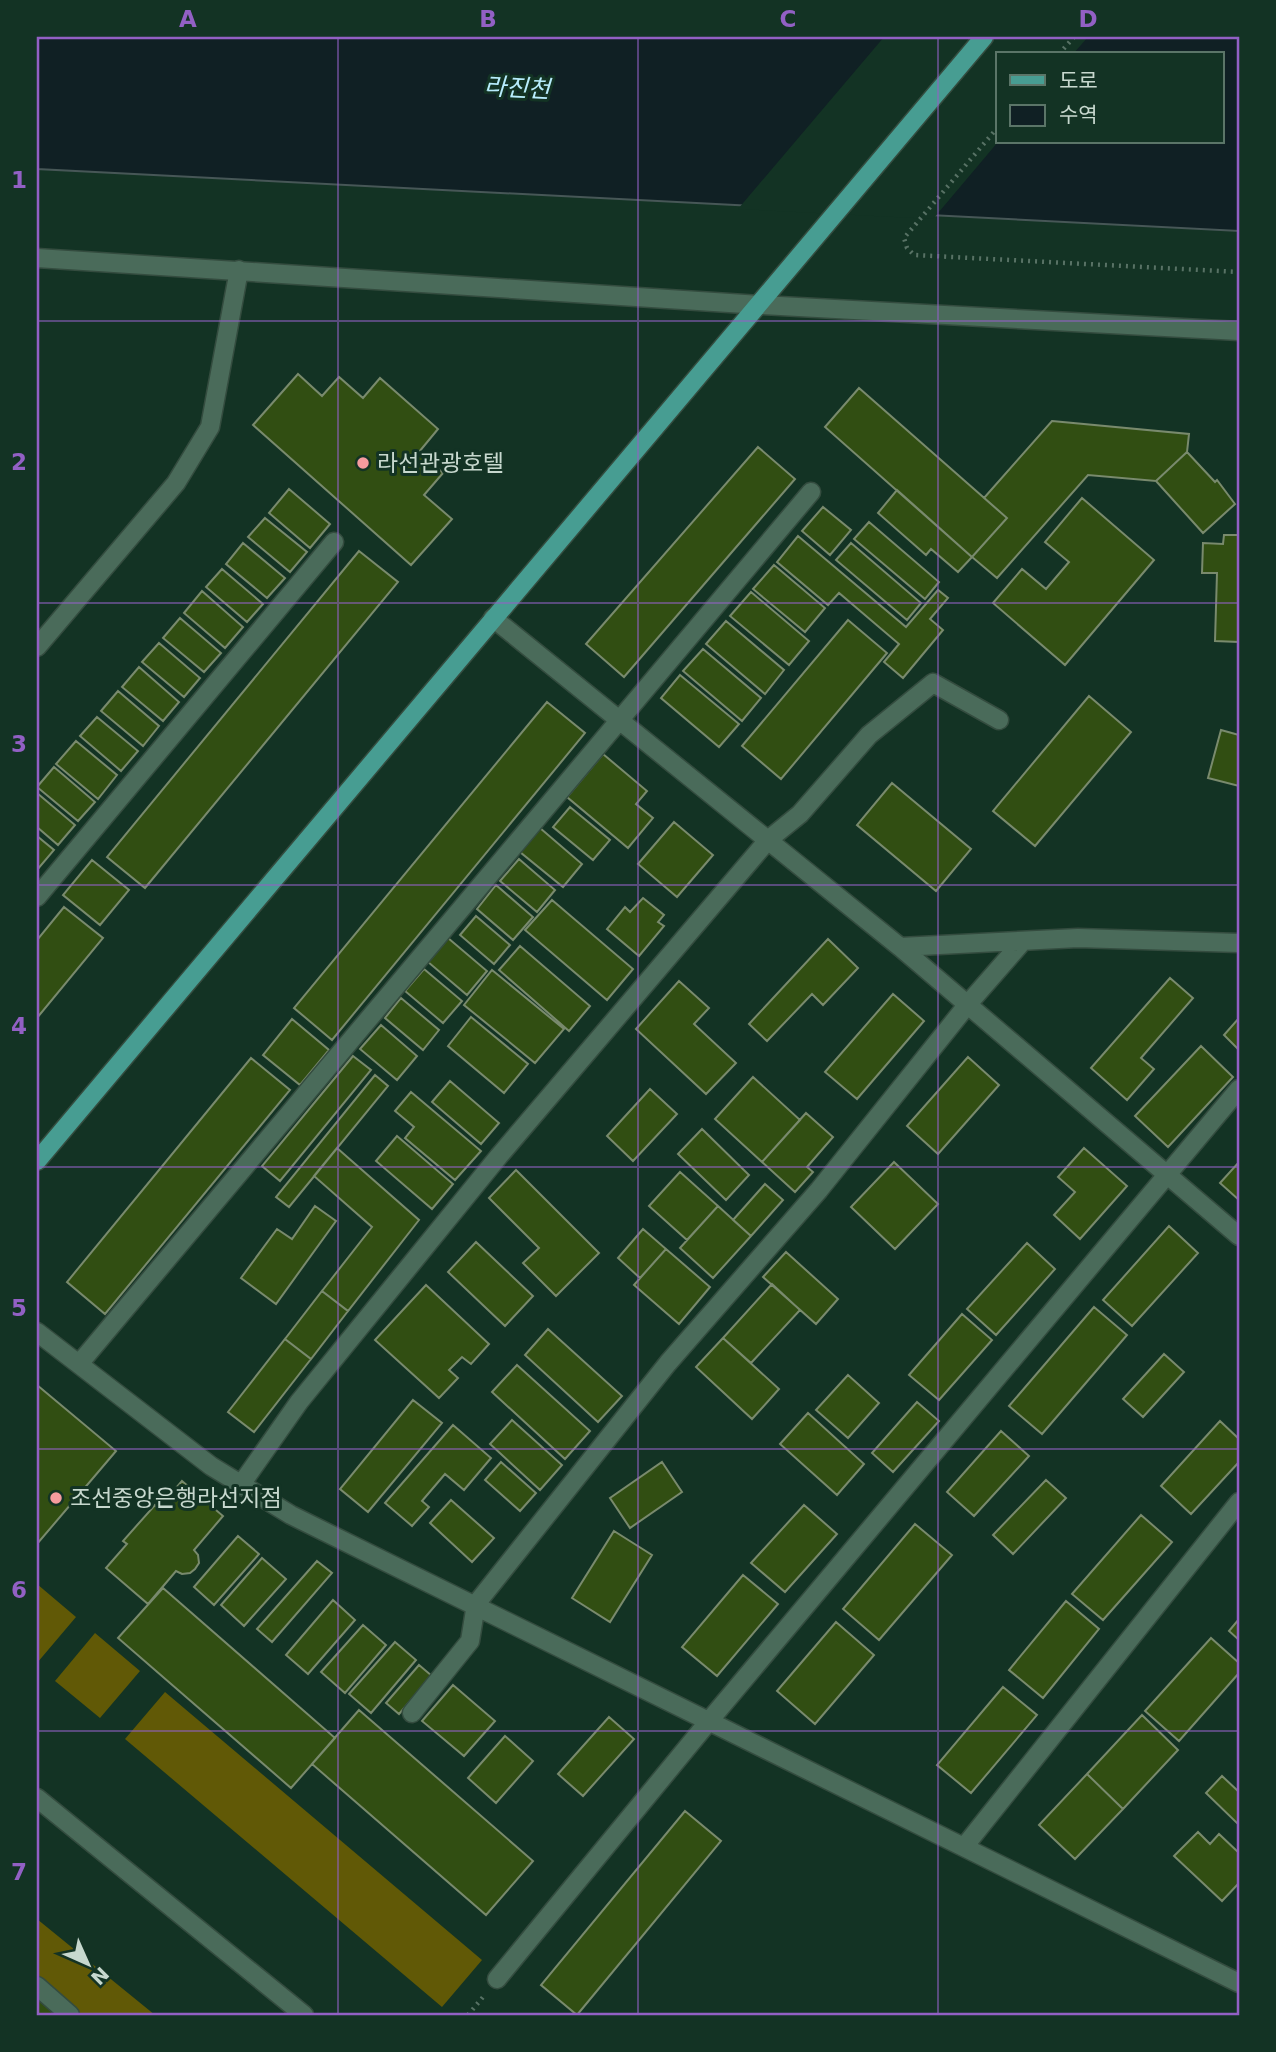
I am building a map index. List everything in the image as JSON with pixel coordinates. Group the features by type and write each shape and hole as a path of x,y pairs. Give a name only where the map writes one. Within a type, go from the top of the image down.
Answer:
{"main road":[{"path":"37,1161 984,37"}],"street":[{"path":"37,258 760,305 1239,331"},
{"path":"37,647 176,483 211,427 239,270"},
{"path":"79,1364 810,492"},
{"path":"37,897 334,542"},
{"path":"493,618 900,947 1239,1236"},
{"path":"240,1486 299,1402 499,1156 768,840 800,814 869,735 933,683 999,720"},
{"path":"900,947 1078,938 1239,943"},
{"path":"412,1713 470,1641 475,1604 668,1363 819,1190 968,1004 1023,941"},
{"path":"497,1979 709,1721 1239,1089"},
{"path":"37,1332 240,1486 291,1515 1239,1983"},
{"path":"964,1847 1239,1502"},
{"path":"37,1798 304,2015"},
{"path":"37,1986 70,2015"}],"path":[{"path":"1061,52 1074,37"},
{"path":"996,129 904,238 907,248 914,255 1239,272"}],"shaded area":[{"path":"37,1584 76,1617 37,1663"},
{"path":"95,1633 140,1671 100,1718 55,1681"},
{"path":"165,1692 482,1960 442,2007 125,1739"},
{"path":"37,1919 155,2015 77,2015 37,1980"}],"water":[{"name":"라진천","path":"37,37 1239,37 1239,231 37,169"}],"pier":[{"path":"884,37 1088,37 1075,52 996,52 996,144 933,219 738,209"}],"building":[{"name":"라선관광호텔","path":"298,374 322,396 339,377 363,398 380,378 438,429 419,452 443,473 424,495 452,519 411,565 253,425"},
{"path":"859,388 1007,518 972,557 825,427"},
{"path":"1052,421 1189,434 1187,452 1156,481 1088,475 997,578 972,557 1007,518 984,498"},
{"path":"758,447 795,479 624,677 586,644"},
{"path":"1187,452 1215,482 1217,480 1235,504 1203,533 1156,481"},
{"path":"289,489 330,524 310,548 269,513"},
{"path":"897,490 972,557 958,572 931,549 926,555 878,513"},
{"path":"1082,498 1154,560 1065,665 993,603 1022,569 1046,589 1069,562 1045,542"},
{"path":"823,507 851,530 830,555 802,531"},
{"path":"265,518 307,552 290,572 248,537"},
{"path":"869,522 939,582 925,599 854,539"},
{"path":"1224,535 1239,535 1239,642 1215,641 1217,573 1202,573 1203,543 1223,544"},
{"path":"798,536 906,627 938,590 948,598 930,619 943,630 903,678 884,662 899,644 839,593 828,605 777,562"},
{"path":"243,543 285,578 267,598 226,564"},
{"path":"851,543 921,603 907,620 836,560"},
{"path":"359,551 398,582 145,888 107,857"},
{"path":"774,565 825,608 805,632 753,589"},
{"path":"222,569 263,604 247,622 206,587"},
{"path":"202,591 243,627 225,648 184,613"},
{"path":"751,592 809,641 789,665 730,616"},
{"path":"180,618 221,653 204,672 163,638"},
{"path":"848,620 887,653 781,779 742,746"},
{"path":"726,621 784,670 765,694 706,644"},
{"path":"159,643 200,678 184,697 142,662"},
{"path":"703,649 761,698 742,721 683,671"},
{"path":"139,667 179,702 163,721 122,687"},
{"path":"680,675 739,724 719,747 661,698"},
{"path":"118,691 159,726 143,746 101,711"},
{"path":"1089,696 1131,732 1035,846 993,811"},
{"path":"547,702 585,733 332,1040 294,1008"},
{"path":"97,717 138,751 121,771 80,736"},
{"path":"1221,730 1239,735 1239,786 1208,778"},
{"path":"76,741 117,775 98,799 56,764"},
{"path":"603,754 647,791 636,804 653,818 628,848 567,797"},
{"path":"54,767 95,802 78,821 37,787"},
{"path":"892,783 971,849 936,891 857,825"},
{"path":"37,793 75,825 58,845 37,827"},
{"path":"570,807 610,840 593,860 553,827"},
{"path":"674,822 713,855 677,897 638,864"},
{"path":"540,828 582,864 563,887 520,852"},
{"path":"37,836 54,850 37,870"},
{"path":"519,859 555,890 537,912 500,881"},
{"path":"92,860 129,890 100,925 63,895"},
{"path":"496,885 533,917 513,940 477,909"},
{"path":"643,898 664,915 658,922 664,926 639,956 607,929 625,907 630,912"},
{"path":"552,900 633,969 607,1000 525,930"},
{"path":"64,907 103,938 37,1018 37,940"},
{"path":"476,916 510,945 494,964 460,935"},
{"path":"448,938 487,971 467,995 428,962"},
{"path":"828,939 858,968 823,1005 812,994 767,1041 749,1024"},
{"path":"520,946 590,1006 569,1031 499,970"},
{"path":"424,969 462,1001 443,1023 405,991"},
{"path":"492,970 564,1029 535,1063 464,1005"},
{"path":"1170,978 1193,998 1141,1058 1154,1069 1127,1100 1091,1068"},
{"path":"679,981 709,1008 694,1024 736,1063 706,1094 636,1029"},
{"path":"893,994 924,1021 857,1099 825,1072"},
{"path":"401,998 439,1030 423,1050 385,1018"},
{"path":"471,1017 528,1064 504,1093 448,1046"},
{"path":"1239,1018 1239,1050 1224,1035"},
{"path":"292,1019 329,1050 300,1085 263,1055"},
{"path":"381,1025 417,1056 397,1080 360,1049"},
{"path":"1201,1046 1233,1077 1168,1147 1135,1116"},
{"path":"353,1056 371,1070 280,1181 262,1166"},
{"path":"968,1057 999,1085 938,1154 907,1126"},
{"path":"251,1058 290,1090 105,1314 67,1282"},
{"path":"375,1075 388,1086 289,1207 276,1197"},
{"path":"753,1077 800,1120 762,1162 715,1119"},
{"path":"450,1081 499,1123 481,1144 432,1102"},
{"path":"650,1089 677,1114 633,1161 607,1136"},
{"path":"411,1092 481,1151 455,1180 405,1138 414,1127 395,1111"},
{"path":"806,1113 833,1137 807,1167 813,1172 795,1192 762,1162"},
{"path":"702,1129 749,1175 726,1200 678,1154"},
{"path":"397,1136 453,1184 432,1209 376,1161"},
{"path":"337,1148 419,1220 348,1311 322,1291 372,1227 314,1176"},
{"path":"1084,1148 1127,1186 1080,1239 1054,1215 1075,1192 1058,1177"},
{"path":"894,1162 938,1204 895,1249 851,1207"},
{"path":"1239,1162 1239,1200 1220,1183"},
{"path":"516,1170 599,1253 556,1296 523,1263 539,1248 489,1198"},
{"path":"680,1172 718,1206 687,1240 649,1206"},
{"path":"765,1184 783,1200 751,1236 733,1220"},
{"path":"315,1206 336,1221 276,1304 241,1278 277,1229 292,1239"},
{"path":"718,1206 751,1236 713,1278 680,1248"},
{"path":"1169,1226 1198,1253 1132,1326 1103,1300"},
{"path":"643,1229 666,1249 640,1278 618,1258"},
{"path":"476,1242 533,1296 505,1326 448,1272"},
{"path":"1027,1243 1055,1269 996,1335 967,1309"},
{"path":"666,1249 710,1287 679,1324 634,1285"},
{"path":"786,1252 838,1299 816,1324 763,1277"},
{"path":"772,1284 800,1310 751,1363 723,1338"},
{"path":"426,1285 489,1344 471,1364 462,1357 449,1370 458,1378 439,1398 375,1340"},
{"path":"322,1291 348,1311 311,1359 285,1339"},
{"path":"1094,1307 1127,1335 1042,1434 1009,1406"},
{"path":"962,1314 992,1340 939,1400 909,1375"},
{"path":"548,1329 622,1396 598,1422 525,1355"},
{"path":"723,1338 779,1389 752,1419 696,1367"},
{"path":"285,1339 311,1359 254,1432 228,1412"},
{"path":"1164,1354 1184,1372 1143,1417 1123,1399"},
{"path":"517,1365 590,1431 565,1459 492,1392"},
{"path":"848,1375 879,1403 848,1438 816,1410"},
{"name":"조선중앙은행라선지점","path":"37,1385 116,1451 37,1544"},
{"path":"413,1400 442,1423 368,1512 340,1489"},
{"path":"917,1402 939,1421 893,1472 872,1453"},
{"path":"808,1413 864,1464 837,1495 780,1444"},
{"path":"512,1420 562,1465 540,1490 490,1444"},
{"path":"1220,1421 1239,1439 1239,1462 1191,1514 1161,1486"},
{"path":"453,1425 491,1458 464,1490 445,1474 422,1501 429,1507 412,1526 385,1503"},
{"path":"1001,1431 1029,1456 974,1516 947,1492"},
{"path":"501,1462 536,1493 520,1511 485,1480"},
{"path":"662,1462 682,1492 630,1528 610,1498"},
{"path":"1046,1480 1066,1498 1013,1554 993,1535"},
{"path":"182,1481 223,1516 194,1550 199,1563 195,1569 182,1574 176,1571 148,1604 106,1568 127,1544 123,1541 155,1505 158,1509"},
{"path":"451,1500 494,1538 472,1562 430,1523"},
{"path":"804,1505 837,1534 785,1592 751,1563"},
{"path":"1141,1515 1172,1542 1103,1620 1072,1594"},
{"path":"915,1524 952,1555 879,1640 843,1609"},
{"path":"614,1531 652,1555 610,1622 572,1598"},
{"path":"238,1536 259,1554 214,1605 194,1587"},
{"path":"262,1558 286,1579 244,1626 221,1605"},
{"path":"317,1561 332,1573 272,1642 257,1629"},
{"path":"743,1575 778,1604 717,1676 682,1647"},
{"path":"163,1588 335,1738 291,1788 118,1638"},
{"path":"333,1600 355,1620 308,1674 286,1655"},
{"path":"1066,1601 1099,1629 1043,1698 1009,1670"},
{"path":"1239,1619 1239,1640 1229,1631"},
{"path":"836,1622 874,1655 815,1724 777,1691"},
{"path":"363,1625 386,1645 345,1693 321,1672"},
{"path":"1211,1638 1239,1663 1239,1673 1179,1741 1145,1711"},
{"path":"395,1642 416,1660 371,1713 349,1694"},
{"path":"419,1665 432,1676 399,1714 386,1703"},
{"path":"453,1685 495,1721 464,1756 422,1721"},
{"path":"1003,1687 1037,1715 971,1793 937,1765"},
{"path":"359,1710 533,1861 486,1915 312,1764"},
{"path":"1142,1715 1178,1750 1123,1809 1087,1774"},
{"path":"609,1717 634,1739 583,1796 558,1774"},
{"path":"505,1736 533,1761 496,1803 468,1778"},
{"path":"1087,1774 1123,1809 1075,1859 1039,1825"},
{"path":"1222,1776 1239,1792 1239,1825 1206,1793"},
{"path":"685,1811 721,1841 577,2015 541,1985"},
{"path":"1198,1832 1210,1844 1219,1834 1239,1853 1239,1883 1222,1901 1174,1856"},
{"path":"37,1994 61,2015 37,2015"}],"place":[{"name":"라선관광호텔","path":"363,463"},
{"name":"조선중앙은행라선지점","path":"56,1498"}]}
